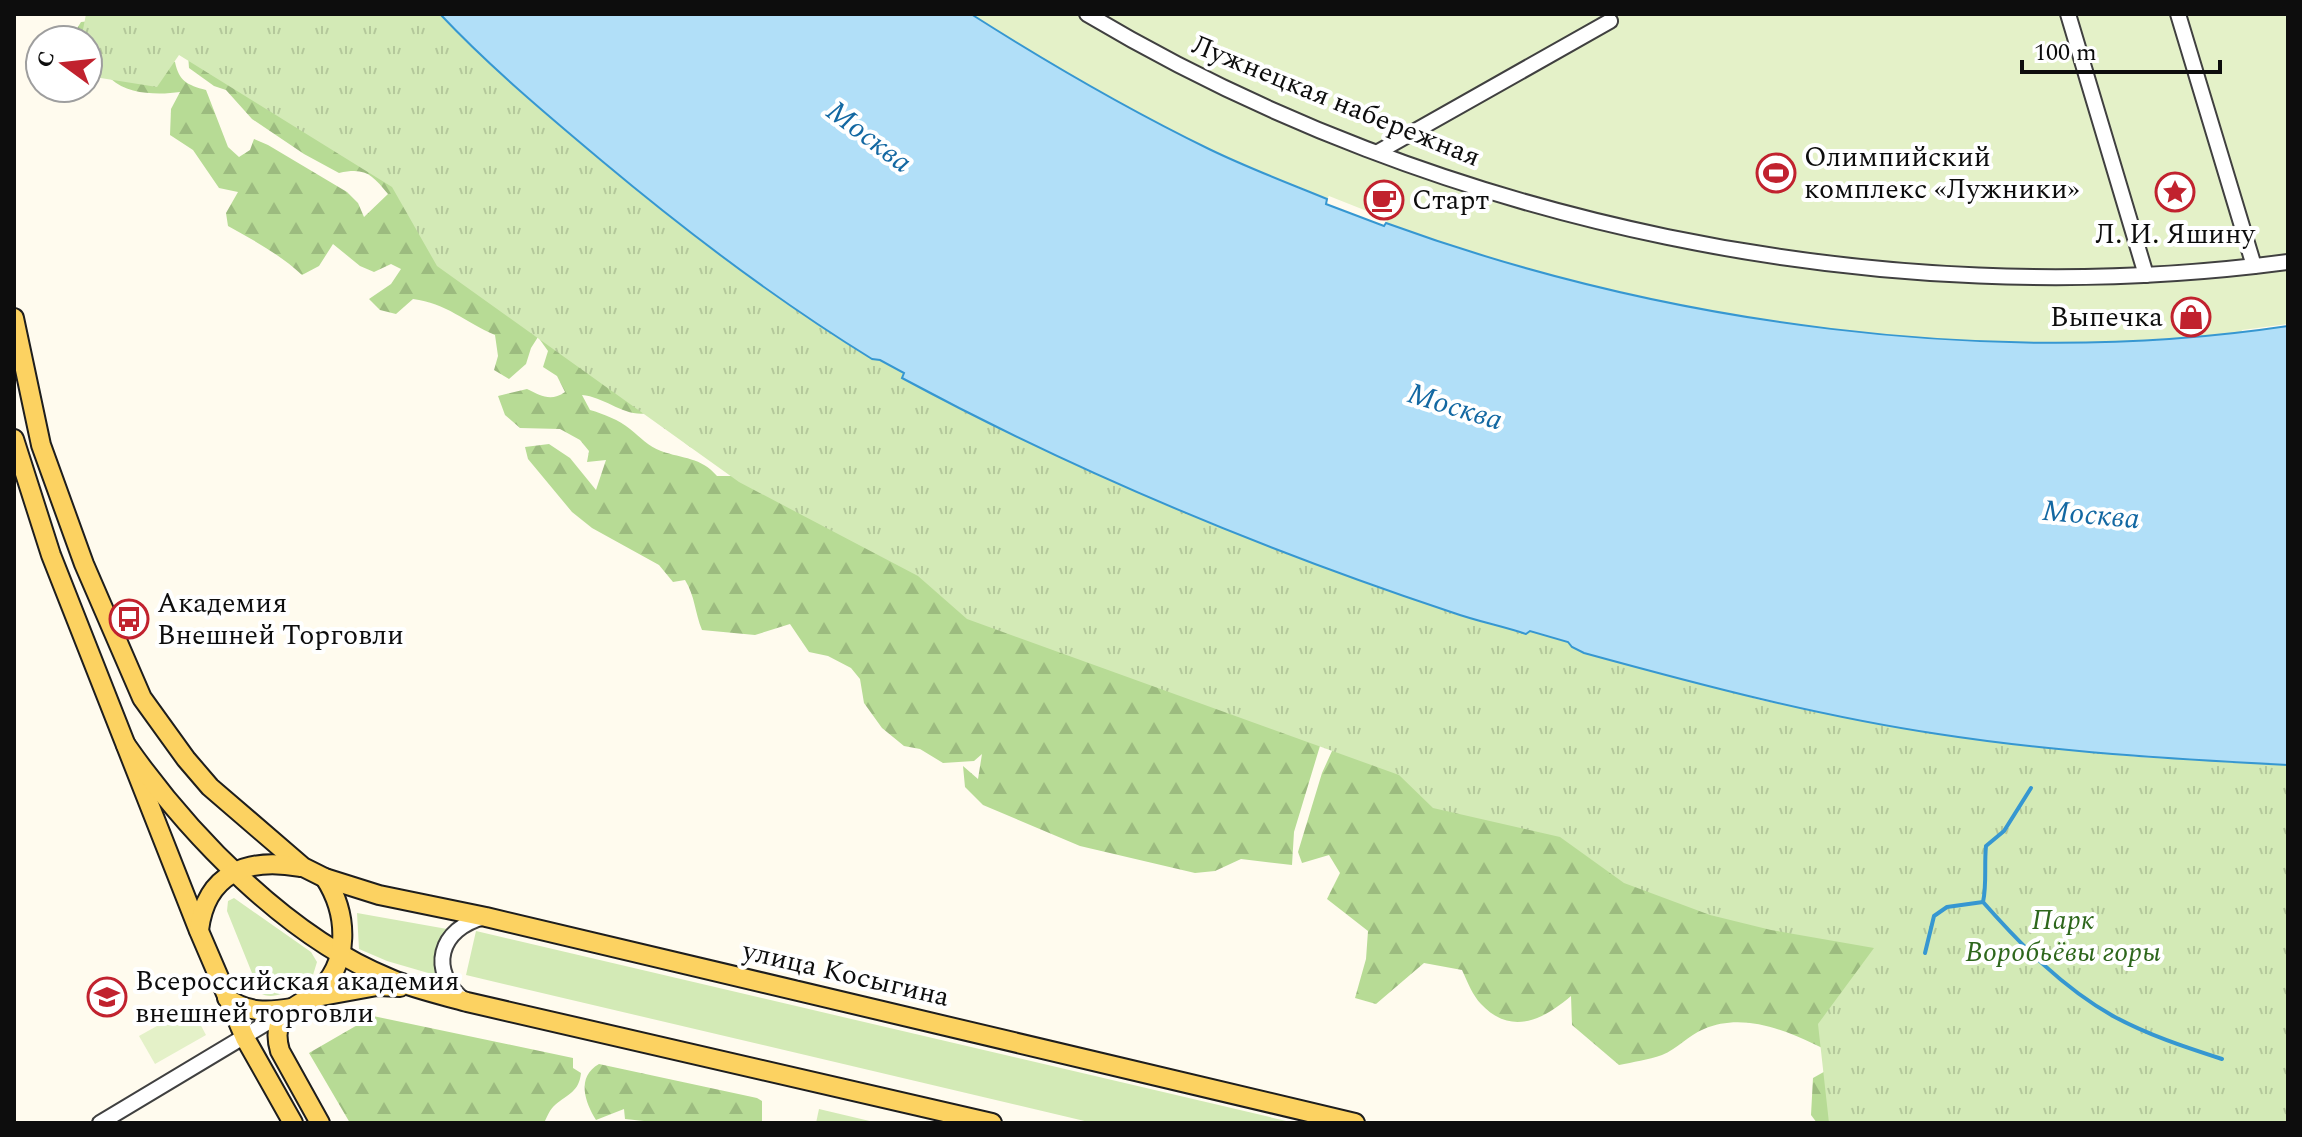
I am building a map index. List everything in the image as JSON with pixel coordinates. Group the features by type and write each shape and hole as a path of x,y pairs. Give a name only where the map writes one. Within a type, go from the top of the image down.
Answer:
{"main road":[{"name":"улица Косыгина","path":"14,318 41,445 84,564 142,698 210,787 303,867 325,878 379,895 486,917 1355,1123"},
{"path":"14,439 51,555 199,931 245,1038 293,1123"},
{"path":"102,684 115,698 124,697 130,691 132,678"},
{"path":"126,745 180,816 234,873 312,936 381,975 467,1002 992,1123"},
{"name":"улица Косыгина","path":"234,873 266,862 303,867"},
{"path":"199,931 201,915 209,897 234,873"},
{"path":"320,1123 277,1040 281,1020 334,972 340,953 341,914 325,878"},
{"path":"227,998 236,1005 252,1010 377,986 415,988"}],"street":[{"name":"Лужнецкая набережная","path":"1087,14 1227,88 1422,169 1554,210 1682,241 1771,256 1924,273 2007,276 2146,275 2288,262"},
{"path":"2068,14 2146,275"},
{"path":"2178,14 2254,266"},
{"path":"1378,152 1610,21"},
{"path":"467,1002 447,982 443,968 444,953 449,938 459,927 486,917"},
{"path":"100,1123 300,1003"}],"green space":[{"name":"Парк Воробьёвы горы","path":"86,14 440,14 519,90 602,161 733,265 801,313 872,359 904,373 903,378 978,417 1130,489 1208,521 1287,552 1526,634 1530,631 1760,700 1939,734 2139,757 2288,765 2288,1123 1829,1123 1818,1024 1874,948 1771,930 1710,915 1624,883 1560,837 1433,808 1399,775 967,619 918,576 739,482 437,266 392,187 179,55 157,87 104,79 104,24 84,24"},
{"name":"Олимпийский комплекс «Лужники»","path":"971,14 2288,14 2288,324 2242,330 2241,333 2153,340 1980,342 1807,326 1720,313 1634,295 1550,275 1467,250 1386,223 1387,219 1253,169 1118,102"},
{"path":"111,19 153,53 175,62 185,81 206,90 228,147 239,157 250,150 254,139 268,145 347,192 358,203 364,217 388,194 368,174 356,171 339,173 252,119 226,90 214,86 189,68 188,54 1326,726 1294,832 1292,865 1241,859 1215,871 1195,873 1080,846 983,805 965,787 963,766 978,779 982,754 974,761 943,763 920,749 904,746 882,728 864,703 860,679 851,668 828,656 809,652 790,624 755,635 702,630 685,580 673,582 659,565 592,528 572,512 528,459 525,447 549,444 570,458 596,490 606,460 587,462 589,451 580,440 560,429 520,428 505,415 498,396 527,389 551,397 565,392 557,376 543,367 548,351 538,337 526,364 509,379 494,370 498,356 495,335 425,301 413,299 396,314 380,310 369,299 391,284 401,269 391,264 374,272 360,266 333,244 319,266 302,275 276,254 228,226 226,213 238,192 219,188 193,150 170,135 171,109 180,92 144,93 118,84 104,69 104,24 80,24","holes":["582,395 631,413 649,413 690,447 746,463 731,476 717,476 698,462 656,449 621,423 590,410"]},
{"path":"1386,712 2288,1123 1817,1123 1811,1115 1813,1078 1845,1060 1794,1035 1758,1024 1740,1022 1704,1029 1662,1055 1619,1065 1572,1025 1571,996 1538,1018 1515,1022 1504,1020 1478,1001 1462,970 1424,963 1376,1004 1355,998 1366,959 1368,931 1327,899 1340,873 1329,855 1302,863 1298,852 1322,773 1337,740"},
{"path":"234,898 311,952 317,962 313,975 280,994 266,996 260,993 227,911 228,901"},
{"path":"357,913 447,929 435,975 359,949"},
{"path":"476,931 1295,1123 1093,1123 466,975"},
{"path":"191,1007 206,1035 155,1064 139,1036"},
{"path":"373,1016 573,1058 573,1068 581,1073 580,1079 572,1092 553,1107 544,1123 350,1123 309,1053"},
{"path":"599,1064 757,1098 762,1101 762,1123 644,1121 625,1119 624,1109 596,1120 586,1098 585,1083 592,1069"},
{"path":"819,1109 878,1123 816,1123"}],"water":[{"name":"Москва","path":"440,14 971,14 1148,118 1224,156 1327,199 1326,204 1384,226 1386,223 1492,258 1603,288 1716,312 1831,329 1947,339 2062,343 2176,338 2288,326 2288,765 2025,746 1893,727 1804,709 1584,653 1568,642 1530,631 1526,634 1460,615 1310,562 1172,507 968,413 902,378 904,373 872,359 836,337 733,265 634,188 519,90"}],"waterway":[{"path":"1925,953 1934,916 1947,907 1983,902 1986,846 2004,831 2031,788"},
{"path":"1983,902 2044,965 2095,1005 2140,1029 2222,1059"}],"place":[{"name":"Олимпийский комплекс «Лужники»","path":"1776,173"},
{"name":"Л. И. Яшину","path":"2175,192"},
{"name":"Старт","path":"1384,200"},
{"name":"Выпечка","path":"2191,317"},
{"name":"Академия Внешней Торговли","path":"129,619"},
{"name":"Всероссийская академия внешней торговли","path":"107,997"}]}
